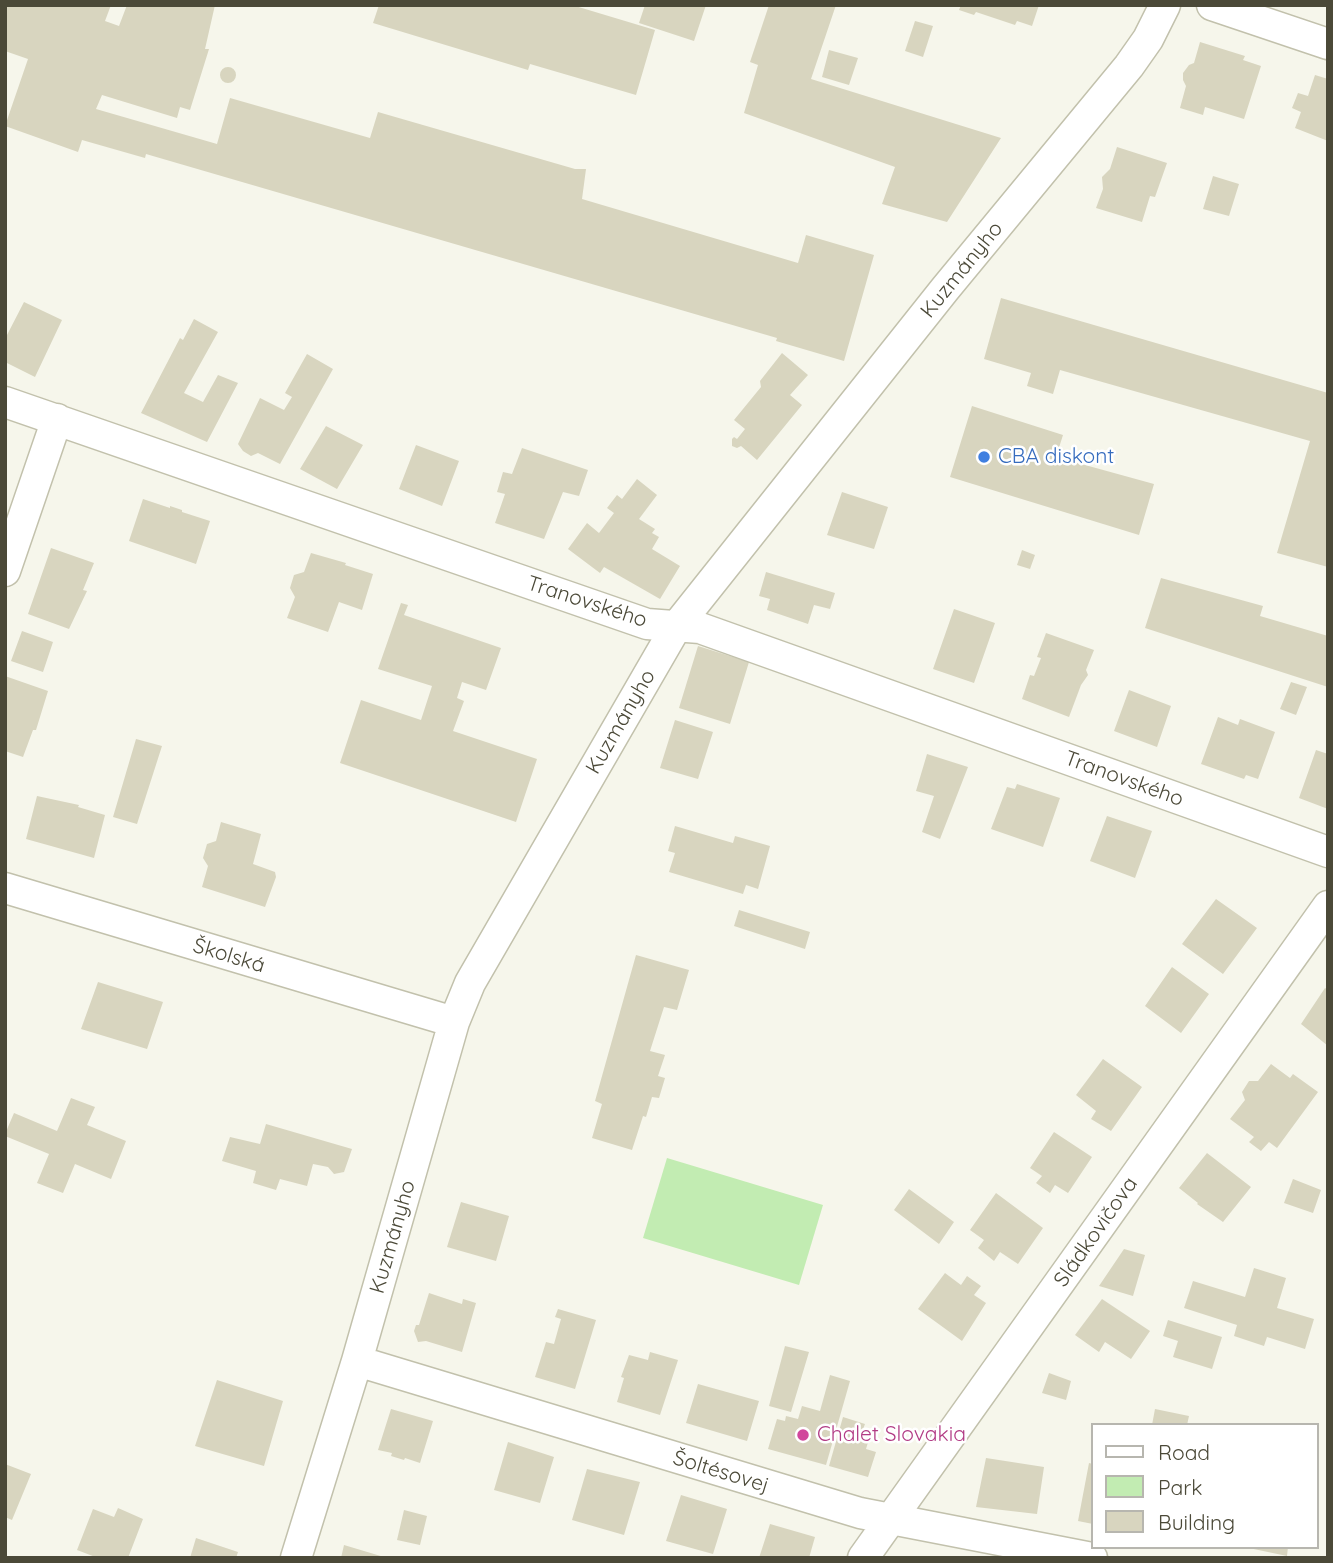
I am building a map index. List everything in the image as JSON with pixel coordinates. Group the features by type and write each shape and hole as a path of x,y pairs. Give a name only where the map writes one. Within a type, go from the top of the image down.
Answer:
{"street":[{"name":"Kuzmányho","path":"296,1558 357,1361 454,1022 470,983 676,627 945,289 1129,66 1148,39 1166,5"},
{"path":"1212,5 1328,44"},
{"name":"Tranovského","path":"5,402 647,624 700,628 1328,852"},
{"path":"5,571 57,419"},
{"name":"Školská","path":"5,888 454,1022"},
{"name":"Sládkovičova","path":"863,1558 1328,906"},
{"name":"Šoltésovej","path":"357,1361 774,1488 891,1520 1092,1558"}],"green space":[{"path":"667,1158 823,1205 799,1285 643,1238"}],"building":[{"path":"5,5 111,5 105,21 119,26 127,5 215,5 205,49 209,49 190,110 180,107 177,118 102,95 96,109 217,144 230,98 370,138 378,112 575,169 586,169 582,199 798,263 806,235 874,255 844,361 776,341 777,338 146,154 145,158 82,140 78,152 5,126 28,59 5,51"},
{"path":"379,5 572,5 655,30 636,95 530,64 528,70 373,23"},
{"path":"645,5 706,5 694,41 639,23"},
{"path":"769,5 836,5 811,79 1001,138 947,222 882,204 895,167 744,113 758,65 750,62"},
{"path":"961,5 1039,5 1032,26 1017,21 1015,25 976,12 974,15 959,10"},
{"path":"915,21 933,26 923,57 905,51"},
{"path":"1200,42 1245,56 1243,60 1261,66 1244,119 1205,107 1203,115 1180,108 1186,86 1183,73 1194,63"},
{"path":"829,50 858,58 849,85 822,77"},
{"path":"228,67 234,69 234,81 228,83 222,81 220,75 222,69"},
{"path":"1315,75 1328,79 1328,141 1295,128 1301,112 1292,108 1298,93 1308,96"},
{"path":"1117,147 1167,163 1155,197 1150,196 1142,222 1096,208 1103,189 1102,177 1110,169"},
{"path":"1213,176 1239,184 1229,216 1203,209"},
{"path":"1001,298 1328,393 1328,567 1277,553 1310,441 1060,370 1053,394 1027,386 1031,373 984,359"},
{"path":"24,302 62,320 35,377 5,362 7,335"},
{"path":"194,319 218,332 184,393 203,402 218,375 238,383 207,442 141,413 180,338 183,340"},
{"path":"782,353 808,375 790,395 802,405 757,460 741,446 732,446 732,439 737,439 745,429 734,420 761,387 760,381"},
{"path":"307,354 333,369 280,464 258,453 251,456 238,444 260,398 284,410 292,397 285,393"},
{"path":"972,406 1063,435 1056,457 1154,484 1139,535 950,477"},
{"path":"326,426 363,445 337,489 300,469"},
{"path":"416,445 459,461 442,506 399,489"},
{"path":"522,448 588,470 579,496 563,492 544,539 495,523 505,494 497,492 503,472 512,474"},
{"path":"637,479 657,495 639,519 655,529 652,533 659,537 652,549 680,566 660,599 604,567 600,573 568,549 587,523 599,533 614,513 607,508 617,495 622,499"},
{"path":"842,492 888,507 874,549 827,535"},
{"path":"143,499 210,521 196,564 129,541"},
{"path":"51,548 94,563 83,590 87,591 69,629 28,614"},
{"path":"1022,550 1035,555 1030,569 1017,565"},
{"path":"311,553 373,574 362,610 339,602 328,632 287,618 295,597 290,588 294,575 304,572"},
{"path":"766,572 835,593 830,609 814,605 808,624 767,610 770,599 759,596"},
{"path":"1161,578 1263,606 1260,616 1328,636 1328,687 1145,628"},
{"path":"401,603 408,605 404,615 501,648 486,690 462,682 457,698 464,701 453,731 537,759 516,822 340,763 361,700 421,720 432,686 378,669"},
{"path":"954,609 995,623 974,683 933,669"},
{"path":"22,631 53,642 43,672 11,661"},
{"path":"1046,633 1094,650 1086,670 1088,675 1081,685 1069,717 1022,699 1030,675 1034,676 1041,658 1037,657"},
{"path":"698,646 749,662 730,724 679,708"},
{"path":"5,676 48,691 36,730 33,730 23,757 5,751"},
{"path":"1291,682 1307,687 1296,715 1280,709"},
{"path":"1129,690 1171,706 1157,747 1114,731"},
{"path":"1218,717 1238,725 1240,719 1275,732 1258,779 1246,775 1244,779 1201,764"},
{"path":"675,720 713,732 698,779 660,768"},
{"path":"136,739 162,746 137,824 113,817"},
{"path":"1316,750 1328,754 1328,809 1299,798"},
{"path":"927,754 968,767 940,839 922,832 934,796 916,791"},
{"path":"1017,784 1060,798 1043,847 991,829 1007,787 1015,789"},
{"path":"37,796 79,805 78,807 105,815 94,858 26,839"},
{"path":"1107,816 1152,831 1135,878 1090,861"},
{"path":"221,822 261,834 253,864 275,872 276,877 265,907 202,887 208,866 203,858 207,844 216,841"},
{"path":"675,826 733,843 735,836 770,846 758,889 746,885 743,894 669,872 675,853 668,851"},
{"path":"1216,899 1257,928 1223,974 1182,944"},
{"path":"739,910 810,932 805,949 734,926"},
{"path":"636,955 689,970 677,1010 664,1007 650,1051 665,1055 658,1076 665,1078 659,1098 652,1097 646,1117 643,1116 632,1150 592,1138 602,1104 595,1101"},
{"path":"1172,967 1209,994 1181,1033 1145,1006"},
{"path":"98,982 163,1002 147,1049 81,1029"},
{"path":"1325,988 1328,990 1328,1046 1301,1024"},
{"path":"1103,1059 1142,1087 1111,1131 1091,1119 1096,1111 1076,1095"},
{"path":"1271,1064 1290,1078 1293,1074 1318,1092 1277,1148 1269,1142 1261,1151 1249,1142 1254,1137 1230,1119 1245,1100 1242,1092 1249,1081 1258,1081"},
{"path":"71,1098 95,1107 87,1125 126,1141 111,1179 75,1164 63,1193 37,1183 49,1154 5,1134 14,1113 57,1131"},
{"path":"266,1124 352,1149 344,1172 334,1174 328,1167 313,1164 307,1186 280,1179 276,1190 253,1183 256,1171 222,1161 230,1137 260,1144"},
{"path":"1054,1132 1092,1157 1068,1193 1055,1185 1050,1193 1036,1183 1042,1176 1030,1168"},
{"path":"1207,1153 1251,1187 1223,1222 1179,1188"},
{"path":"1293,1179 1321,1190 1313,1213 1284,1203"},
{"path":"909,1189 954,1222 939,1244 894,1210"},
{"path":"996,1193 1043,1228 1018,1264 1000,1252 994,1261 978,1248 984,1240 970,1230"},
{"path":"461,1202 509,1216 496,1261 447,1247"},
{"path":"1124,1249 1145,1255 1133,1296 1099,1286"},
{"path":"1254,1268 1286,1278 1277,1308 1314,1319 1305,1349 1267,1337 1264,1346 1234,1336 1237,1325 1184,1308 1193,1281 1245,1297"},
{"path":"945,1273 961,1285 967,1276 981,1286 974,1295 986,1303 962,1341 918,1309"},
{"path":"429,1293 462,1304 463,1299 476,1303 462,1352 426,1341 418,1342 414,1331 416,1325 419,1325"},
{"path":"1102,1299 1150,1331 1131,1359 1105,1342 1099,1352 1075,1335"},
{"path":"558,1309 596,1320 575,1389 535,1377 546,1342 554,1344 561,1319 555,1317"},
{"path":"1168,1320 1222,1337 1212,1369 1173,1357 1178,1341 1163,1336"},
{"path":"785,1346 809,1352 791,1412 769,1406"},
{"path":"650,1352 678,1360 660,1415 617,1402 624,1378 621,1377 629,1355 648,1360"},
{"path":"1049,1373 1071,1381 1066,1400 1042,1393"},
{"name":"Chalet Slovakia","path":"830,1375 850,1381 826,1465 768,1449 777,1419 785,1421 786,1416 798,1419 802,1406 820,1411"},
{"path":"217,1380 283,1401 264,1466 195,1446"},
{"path":"698,1384 759,1401 747,1441 686,1423"},
{"path":"391,1409 433,1421 420,1463 378,1450"},
{"path":"1155,1409 1189,1416 1187,1423 1152,1423"},
{"path":"843,1417 865,1424 860,1437 869,1439 866,1449 876,1452 868,1477 829,1466"},
{"path":"508,1442 554,1457 540,1503 494,1490"},
{"path":"986,1458 1044,1467 1037,1514 976,1507"},
{"path":"1089,1463 1092,1464 1092,1524 1078,1521"},
{"path":"5,1464 31,1474 12,1520 5,1517"},
{"path":"587,1469 640,1482 624,1535 572,1520"},
{"path":"681,1495 727,1509 713,1554 666,1541"},
{"path":"118,1508 143,1519 128,1558 98,1558 77,1550 93,1509 114,1517"},
{"path":"404,1510 427,1516 420,1545 397,1540"},
{"path":"770,1524 815,1537 809,1558 759,1558"},
{"path":"196,1538 238,1552 236,1558 190,1558"},
{"path":"344,1545 384,1557 384,1558 341,1558"},
{"path":"1254,1549 1288,1549 1287,1556"}],"place":[{"name":"CBA diskont","path":"984,457"},
{"name":"Chalet Slovakia","path":"803,1435"}]}
